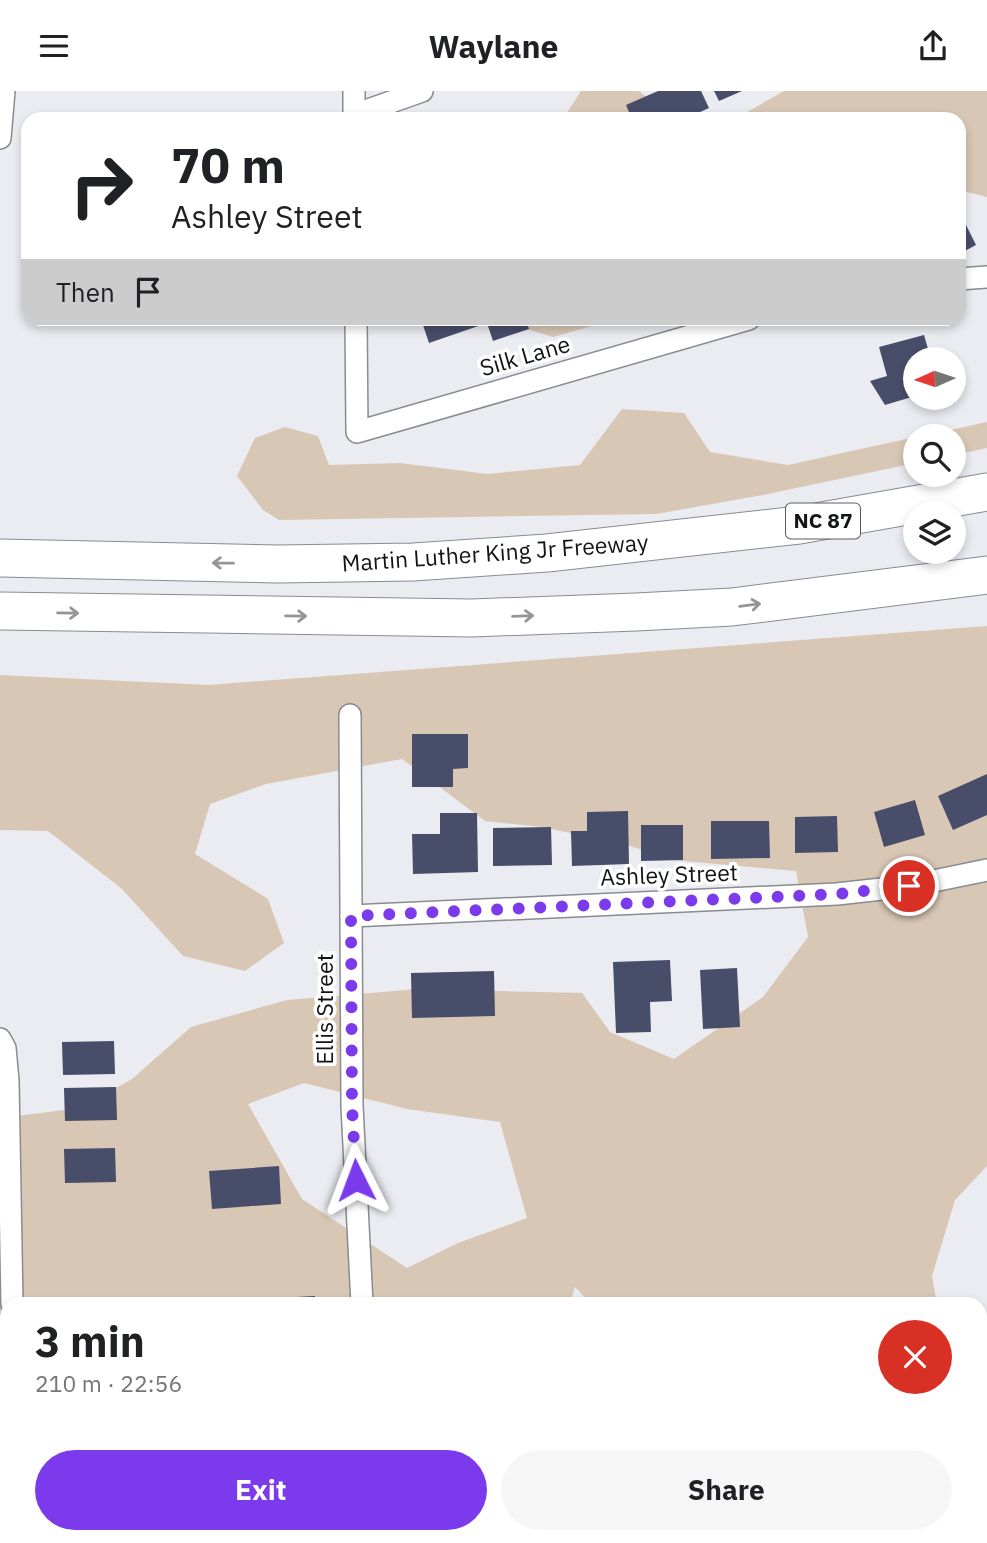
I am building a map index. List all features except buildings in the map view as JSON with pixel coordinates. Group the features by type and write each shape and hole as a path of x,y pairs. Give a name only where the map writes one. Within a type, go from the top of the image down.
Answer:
{"highway":[{"path":"658,543 987,470"},
{"name":"Martin Luther King Jr Freeway","path":"0,558 278,564 412,562 658,543 799,525 987,492"},
{"path":"0,611 472,618 732,607 987,575"}],"street":[{"path":"0,138 4,91"},
{"path":"354,91 354,112"},
{"path":"367,112 422,91"},
{"path":"966,278 987,277"},
{"name":"Silk Lane","path":"356,326 357,432 725,326"},
{"name":"Ellis Street","path":"350,715 352,1106 362,1297"},
{"name":"Ashley Street","path":"351,916 837,894 909,886 987,870"},
{"path":"0,1039 5,1048 8,1081 12,1297"}],"shaded area":[{"path":"581,91 639,91 665,112 568,112"},
{"path":"784,91 987,91 987,197 966,192 966,112 747,112"},
{"path":"516,326 592,326 553,337"},
{"path":"622,409 684,413 710,452 788,465 903,440 903,466 656,514 279,520 263,510 237,476 255,438 285,427 318,436 329,465 400,463 488,474 580,465"},
{"path":"987,422 987,448 966,452 966,427"},
{"path":"987,626 987,1166 955,1200 932,1276 936,1297 584,1297 575,1287 572,1297 0,1297 0,1118 80,1108 132,1079 191,1027 287,1000 418,989 582,993 610,1032 674,1059 763,997 808,937 796,871 672,860 627,845 542,827 485,821 402,759 266,784 210,804 195,854 268,899 284,943 245,971 183,956 122,889 48,831 0,830 0,675 208,685","holes":["304,1083 407,1109 500,1122 527,1218 458,1243 407,1268 302,1199 248,1104"]}],"route":[{"path":"356,1180 352,1106 351,916 837,894 909,886"}]}
